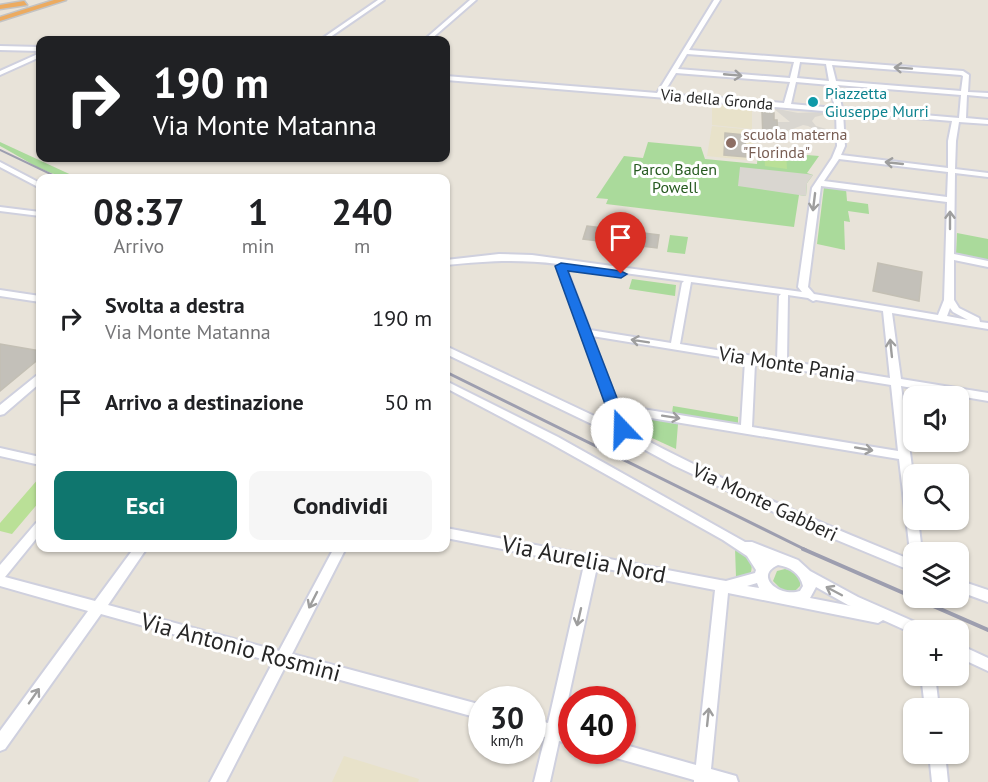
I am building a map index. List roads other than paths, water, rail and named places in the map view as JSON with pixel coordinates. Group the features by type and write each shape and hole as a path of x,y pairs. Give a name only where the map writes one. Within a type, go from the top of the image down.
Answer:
{"highway":[{"path":"0,7 39,0"},
{"path":"0,12 48,0"},
{"path":"0,12 57,0"},
{"path":"0,19 62,0"}],"street":[{"path":"329,36 381,0"},
{"path":"432,36 473,0"},
{"path":"660,94 717,0"},
{"path":"0,48 36,49"},
{"path":"686,52 962,72 966,75 959,119 952,141 949,300 941,319"},
{"path":"0,73 36,57"},
{"path":"787,105 798,60"},
{"path":"813,298 803,287 816,188 837,157 841,146 839,109 828,62"},
{"path":"674,70 988,95"},
{"name":"Via della Gronda","path":"450,78 988,122"},
{"path":"837,157 988,175"},
{"path":"0,164 36,184"},
{"path":"819,183 951,200"},
{"path":"0,209 36,214"},
{"path":"949,256 988,264"},
{"path":"450,262 517,257 687,284 786,294 803,287"},
{"path":"450,267 505,261 565,265 786,294 988,325"},
{"path":"565,265 585,332 622,429"},
{"path":"675,347 687,284"},
{"path":"0,293 36,298"},
{"path":"782,364 786,294"},
{"path":"949,300 958,311 988,325"},
{"path":"887,309 915,542"},
{"name":"Via Monte Pania","path":"585,332 988,397"},
{"name":"Via Monte Gabberi","path":"450,352 604,425 622,429 631,438 677,462 833,534 903,563"},
{"path":"746,430 750,358"},
{"path":"0,411 36,381"},
{"path":"450,386 573,450 727,536 751,552 766,588 783,598 805,596 810,586 807,575"},
{"path":"614,408 904,456"},
{"path":"0,452 36,458"},
{"path":"0,574 36,531"},
{"name":"Via Aurelia Nord","path":"450,534 722,585 901,622"},
{"path":"727,536 796,565 807,575 853,601 901,622"},
{"path":"0,744 138,552"},
{"path":"219,782 337,552"},
{"path":"542,782 592,560"},
{"path":"761,573 770,562 781,560"},
{"name":"Via Aurelia Nord","path":"722,585 748,582 761,573"},
{"name":"Via Antonio Rosmini","path":"0,581 468,708"},
{"path":"702,778 722,585"},
{"path":"969,589 988,596"},
{"path":"969,656 988,665"},
{"path":"546,730 558,733"},
{"path":"636,757 702,778 730,782"},
{"path":"938,764 940,782"}],"waterway":[{"path":"667,77 701,21"}],"railway":[{"path":"0,150 51,174"},
{"path":"450,374 806,550"},
{"path":"803,549 988,630"}],"place":[{"name":"Piazzetta Giuseppe Murri","path":"813,102"},
{"name":"scuola materna \"Florinda\"","path":"731,143"}],"park label":[{"name":"Parco Baden Powell","path":"675,178"}]}
